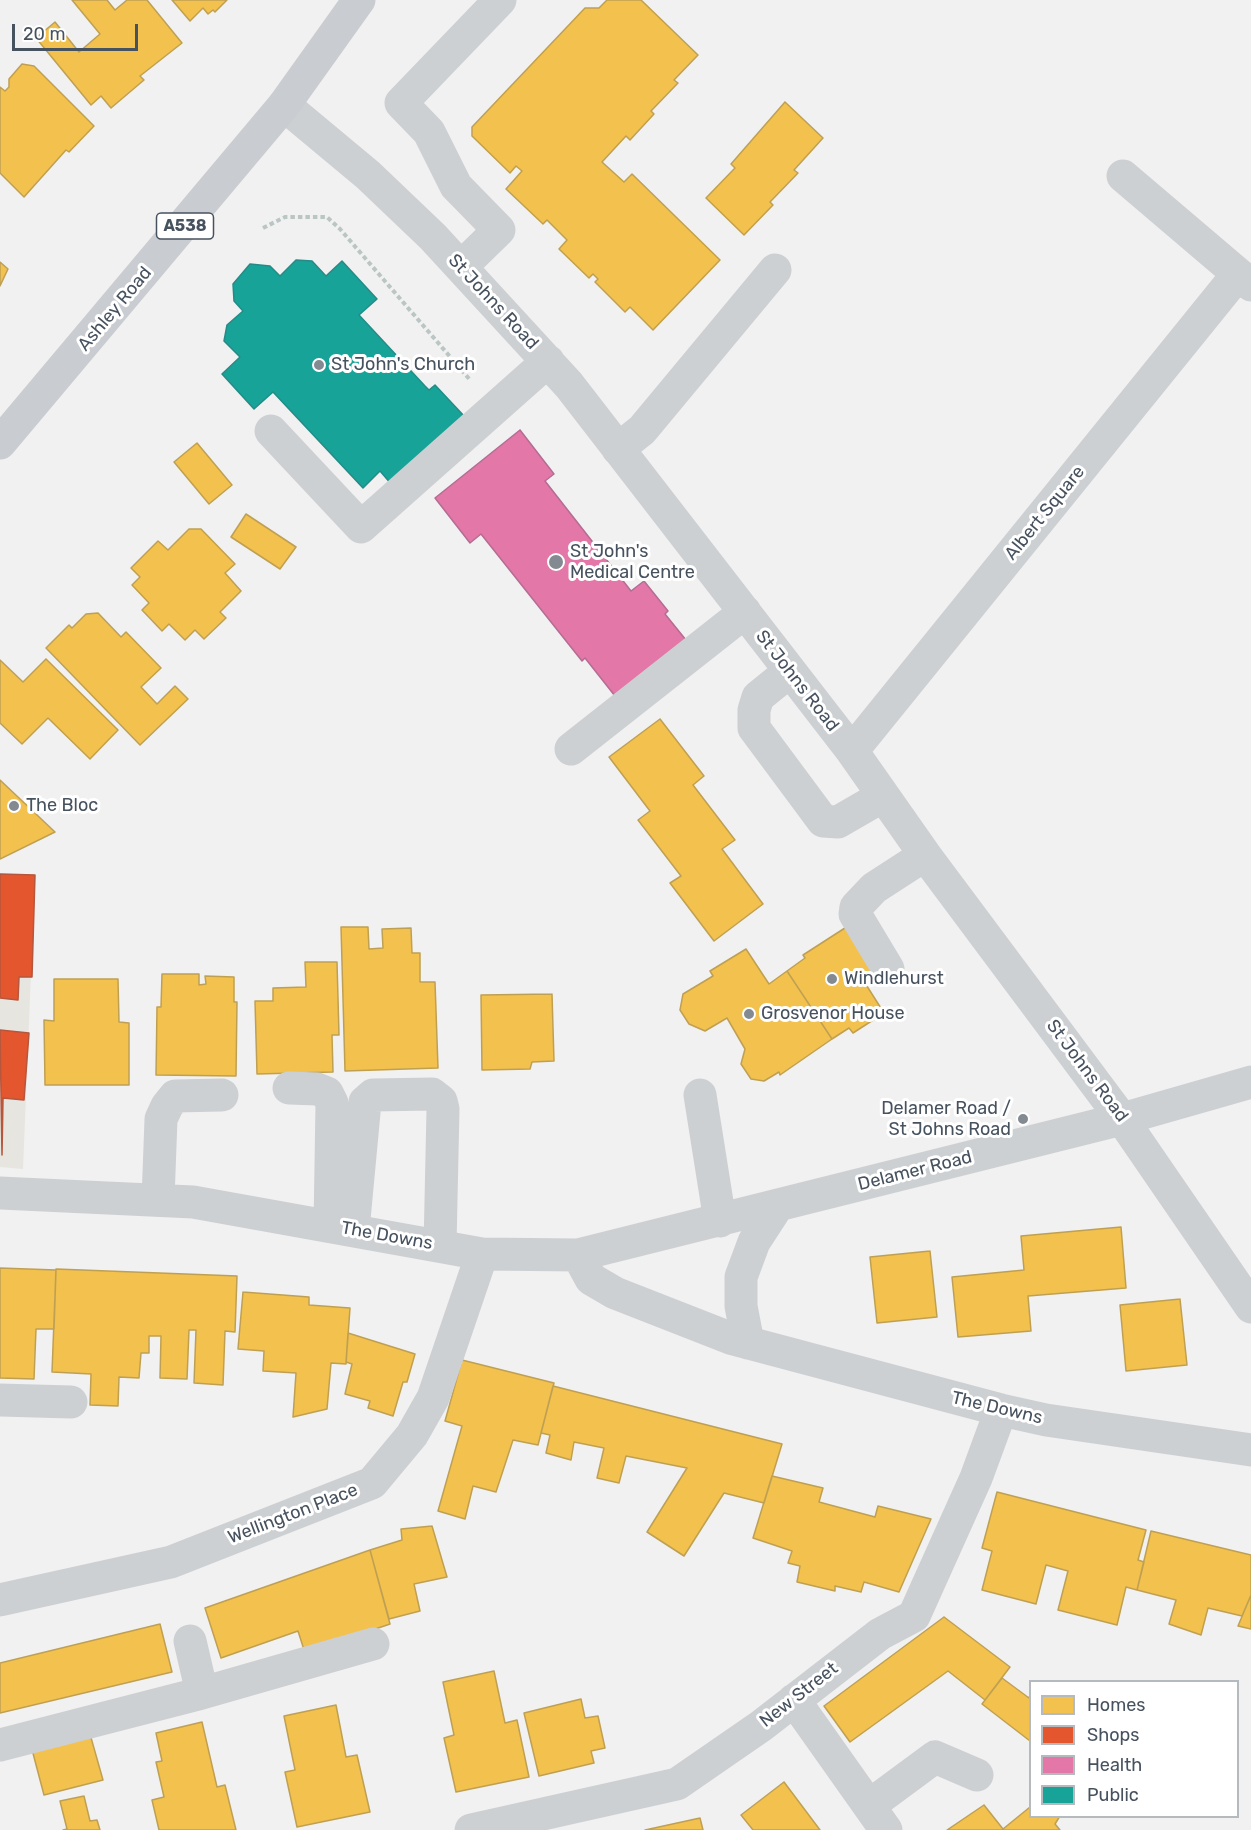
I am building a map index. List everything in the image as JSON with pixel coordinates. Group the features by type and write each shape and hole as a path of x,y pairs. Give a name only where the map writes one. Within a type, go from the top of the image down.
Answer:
{"main road":[{"name":"Ashley Road","path":"0,443 284,105 359,0"}],"street":[{"path":"461,267 499,230 456,186 429,132 401,103 500,0"},
{"name":"St Johns Road","path":"284,105 368,175 461,267 548,362 618,449 852,751 925,855 1122,1119 1251,1308"},
{"name":"Albert Square","path":"852,751 1245,280 1123,176"},
{"path":"618,449 642,430 775,270"},
{"path":"271,431 361,527 548,362"},
{"path":"571,749 745,612"},
{"path":"790,671 758,698 754,710 754,728 823,821 838,822 883,796"},
{"path":"888,969 855,914 856,907 874,888 925,855"},
{"name":"Delamer Road","path":"578,1255 1122,1119 1251,1082"},
{"path":"289,1088 317,1089 327,1093 332,1102 342,1228"},
{"path":"342,1228 365,1102 373,1095 432,1094 441,1101 443,1109 440,1246"},
{"path":"158,1200 161,1119 167,1106 175,1096 222,1095"},
{"path":"700,1095 720,1221"},
{"name":"The Downs","path":"0,1193 193,1202 482,1254 578,1255 591,1279 615,1293 748,1343 1046,1420 1251,1450"},
{"path":"748,1343 741,1306 741,1277 754,1242 778,1205"},
{"name":"Wellington Place","path":"0,1600 171,1562 372,1483 412,1436 434,1398 482,1254"},
{"path":"0,1400 71,1402"},
{"name":"New Street","path":"471,1830 677,1784 794,1701 880,1634 914,1616 976,1478 1001,1410"},
{"path":"190,1641 202,1693"},
{"path":"0,1744 202,1693 373,1644"},
{"path":"794,1701 878,1818 935,1757 977,1775"}],"path":[{"path":"263,228 285,216 327,217 340,229 495,409"}],"shaded area":[{"path":"0,874 35,875 23,1169 0,1167"}],"building: Homes":[{"path":"72,0 107,0 115,10 127,0 147,0 182,43 140,76 144,80 111,108 101,96 91,105 36,38 55,22 79,52 100,34"},
{"path":"172,0 227,0 215,12 213,10 208,14 203,8 190,21"},
{"path":"607,0 641,0 698,55 674,80 678,83 651,111 654,114 630,140 626,136 602,162 624,182 632,174 720,260 653,330 630,307 625,312 595,282 598,279 593,274 589,278 559,249 567,240 547,220 543,224 506,189 522,171 516,166 510,173 472,136 472,127 585,8 599,8"},
{"path":"22,64 34,66 94,126 69,152 66,150 24,197 0,173 0,87 5,91 9,87 9,79"},
{"path":"785,102 823,138 794,170 798,173 770,202 773,205 744,235 706,198 735,168 731,164"},
{"path":"0,262 8,269 0,286"},
{"path":"197,443 232,485 209,504 174,462"},
{"path":"246,514 296,547 280,569 231,537"},
{"path":"189,529 201,529 235,564 225,573 241,591 220,612 226,618 204,639 195,630 185,640 169,624 162,631 142,610 149,603 132,585 140,577 131,568 158,541 168,550"},
{"path":"98,613 121,637 126,632 161,668 141,687 157,704 175,686 188,699 140,745 46,648 69,625 72,628 86,614"},
{"path":"46,659 118,730 90,759 48,718 22,744 0,723 0,660 23,682"},
{"path":"660,719 704,776 693,785 735,840 722,849 763,904 714,941 670,883 681,876 638,820 650,811 609,757"},
{"name":"The Bloc","path":"0,780 55,832 0,859"},
{"name":"Windlehurst","path":"848,926 879,974 865,983 884,1013 853,1033 849,1028 832,1039 787,971 805,958 803,955"},
{"path":"341,927 368,927 369,949 383,948 382,929 411,928 412,953 420,953 420,982 435,982 438,1068 345,1071"},
{"name":"Grosvenor House","path":"746,949 769,984 787,971 832,1039 780,1075 779,1072 764,1081 751,1079 741,1064 745,1049 727,1018 705,1031 689,1024 680,1010 683,994 713,976 710,971"},
{"path":"305,962 337,962 339,1035 332,1035 333,1072 257,1074 255,1001 273,1001 273,988 306,987"},
{"path":"162,974 199,974 199,985 206,984 205,976 234,977 234,1002 237,1002 236,1076 156,1075 157,1007 161,1007"},
{"path":"54,979 118,979 119,1022 129,1023 129,1085 45,1085 44,1020 54,1021"},
{"path":"552,994 554,1061 532,1062 530,1069 482,1070 481,995"},
{"path":"1121,1227 1126,1288 1028,1296 1031,1331 958,1337 952,1277 1024,1270 1021,1236"},
{"path":"930,1251 937,1317 877,1323 870,1257"},
{"path":"0,1268 56,1270 54,1329 36,1329 34,1379 0,1378"},
{"path":"56,1269 237,1276 235,1332 225,1331 223,1385 194,1383 196,1330 189,1330 187,1379 160,1378 161,1336 149,1336 149,1353 141,1353 139,1378 119,1377 118,1406 90,1405 91,1374 52,1372"},
{"path":"243,1292 309,1297 309,1305 350,1308 346,1364 331,1363 327,1409 293,1417 296,1373 263,1371 264,1351 238,1349"},
{"path":"1180,1299 1187,1365 1126,1371 1120,1305"},
{"path":"348,1333 415,1354 407,1382 403,1382 393,1416 368,1408 370,1401 345,1394 352,1364 346,1362"},
{"path":"462,1360 554,1383 538,1445 513,1440 496,1492 473,1486 465,1519 438,1511 462,1426 445,1421"},
{"path":"553,1386 782,1444 764,1503 724,1493 684,1556 647,1532 687,1468 626,1456 619,1483 597,1478 604,1448 574,1442 571,1460 546,1453 550,1435 541,1433"},
{"path":"772,1476 823,1488 819,1502 875,1517 878,1506 931,1519 899,1592 864,1582 861,1592 835,1586 835,1591 797,1582 800,1566 788,1563 792,1551 753,1538"},
{"path":"997,1492 1146,1530 1138,1560 1144,1562 1137,1590 1126,1587 1117,1625 1058,1610 1068,1571 1046,1565 1036,1604 982,1590 992,1551 982,1548"},
{"path":"432,1526 447,1577 414,1584 420,1611 389,1619 370,1550 402,1540 401,1529"},
{"path":"1151,1531 1251,1555 1251,1595 1242,1616 1208,1608 1201,1635 1169,1624 1176,1600 1137,1590"},
{"path":"370,1550 390,1624 305,1653 298,1631 221,1658 205,1608"},
{"path":"1251,1595 1251,1629 1238,1626"},
{"path":"944,1617 1010,1667 985,1700 948,1671 850,1742 824,1706"},
{"path":"160,1624 172,1672 0,1713 0,1663"},
{"path":"494,1671 505,1723 517,1720 529,1777 456,1792 444,1738 454,1735 443,1682"},
{"path":"1002,1678 1029,1698 1029,1740 982,1704"},
{"path":"581,1699 585,1718 598,1716 605,1748 591,1751 594,1763 539,1776 524,1713"},
{"path":"336,1705 346,1757 357,1755 370,1812 297,1827 285,1772 295,1770 284,1716"},
{"path":"202,1722 217,1787 225,1785 236,1830 159,1830 152,1800 164,1797 156,1762 162,1761 156,1733"},
{"path":"88,1727 103,1780 44,1795 30,1742"},
{"path":"784,1782 820,1830 753,1830 741,1815"},
{"path":"84,1796 90,1821 97,1820 100,1830 63,1830 67,1829 60,1801"},
{"path":"984,1805 1003,1829 1029,1808 1029,1818 1059,1818 1055,1824 1060,1830 947,1830"},
{"path":"700,1818 703,1830 645,1830"}],"building: Shops":[{"path":"0,874 35,875 32,977 19,977 18,1000 0,998"},
{"path":"0,1030 29,1033 24,1100 3,1098 2,1155"}],"building: Health":[{"name":"St John's Medical Centre","path":"520,430 554,474 545,481 631,591 644,581 668,611 665,614 686,640 615,696 585,658 582,661 481,534 470,543 435,498"}],"building: Public":[{"name":"St John's Church","path":"296,260 312,261 326,276 342,261 377,299 359,315 429,390 435,385 465,417 392,485 380,471 363,488 273,392 254,409 222,374 240,357 224,341 227,325 243,311 234,301 233,284 250,264 270,266 280,276"}],"place":[{"name":"St John's Church","path":"319,365"},
{"name":"St John's Medical Centre","path":"556,562"},
{"name":"The Bloc","path":"14,806"},
{"name":"Windlehurst","path":"832,979"},
{"name":"Grosvenor House","path":"749,1014"},
{"name":"Delamer Road / St Johns Road","path":"1023,1119"}]}
